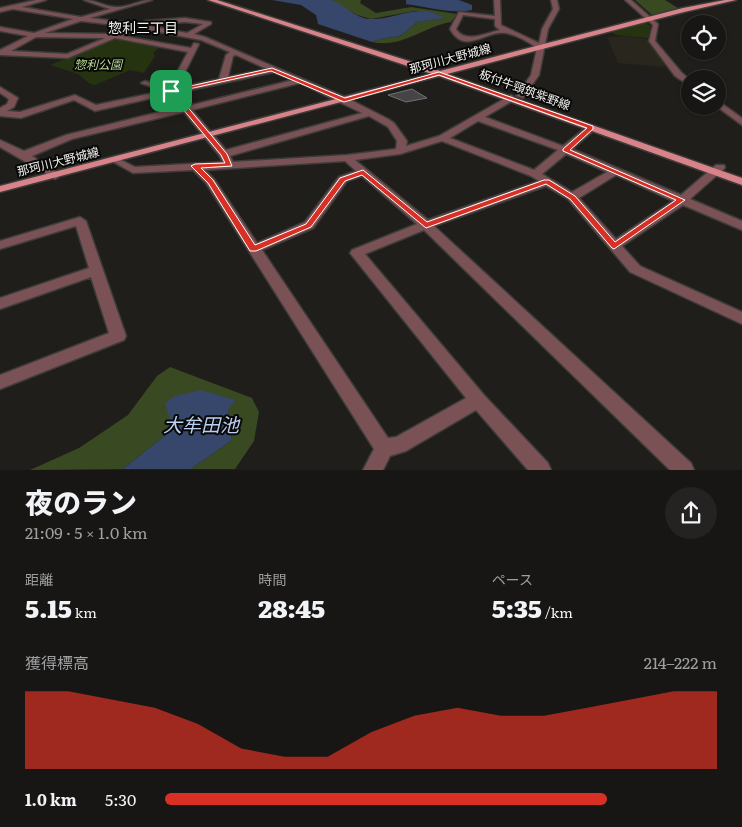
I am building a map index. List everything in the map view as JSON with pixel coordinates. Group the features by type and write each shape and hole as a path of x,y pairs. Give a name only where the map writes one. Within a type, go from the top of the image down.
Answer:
{"main road":[{"name":"板付牛頸筑紫野線","path":"211,0 444,73"},
{"name":"板付牛頸筑紫野線","path":"223,0 515,97 717,169 742,182"},
{"name":"那珂川大野城線","path":"0,189 692,7 733,0"},
{"name":"板付牛頸筑紫野線","path":"515,97 591,128 717,169 742,174"}],"street":[{"path":"0,10 43,0"},
{"path":"87,0 115,9"},
{"path":"1,53 32,35 80,19 149,0"},
{"path":"497,0 498,26 505,31 536,43 541,48"},
{"path":"115,160 133,170 347,158 400,151 442,138 515,97 535,75 546,29 556,10 554,0"},
{"path":"628,0 656,25 652,41 681,76"},
{"path":"13,7 203,38 272,70 344,100 391,125 402,142 400,151"},
{"path":"465,40 457,36 453,29 461,13 498,18"},
{"path":"1,53 68,56 149,22 185,20 209,23 189,35"},
{"path":"0,29 32,35 113,36 191,50"},
{"path":"450,44 505,31"},
{"path":"171,91 191,50 199,39 203,38"},
{"path":"223,80 230,55 235,53"},
{"path":"0,113 21,115 75,97 95,108 272,70"},
{"path":"24,155 69,137 300,81"},
{"path":"145,84 171,91 206,135 224,154 229,164"},
{"path":"0,89 14,98 12,105 0,113"},
{"path":"727,111 742,110"},
{"path":"727,111 742,122"},
{"path":"224,154 368,114"},
{"path":"479,118 566,150 742,226"},
{"path":"541,470 478,400 358,253 541,178 566,150 591,128"},
{"path":"442,138 541,178 572,197 635,269 742,318"},
{"path":"0,143 24,155 55,176"},
{"path":"347,158 426,226 680,468"},
{"path":"195,166 210,182 384,448"},
{"path":"614,246 682,200 717,169"},
{"path":"572,197 616,171"},
{"path":"253,249 309,225 343,179 363,172"},
{"path":"0,245 80,221 118,336 0,382"},
{"path":"0,304 96,270"},
{"path":"384,448 399,445 478,400"},
{"path":"374,470 384,448"}],"shaded area":[{"path":"625,36 647,39 666,67 618,63 607,37"}],"green space":[{"path":"331,0 361,0 360,3 376,13 411,7 457,14 451,22 441,24 403,40 383,43 372,42 400,36 417,22 443,18 415,11 371,19 357,15"},
{"path":"635,0 665,0 678,8 652,15"},
{"path":"645,23 651,26 648,38 616,35 611,32"},
{"name":"惣利公園","path":"116,38 160,47 153,53 155,56 144,73 130,70 95,85 90,84 78,74 50,65"},
{"path":"170,367 252,398 259,412 254,441 235,469 191,469 232,440 228,410 173,429 123,469 30,470 79,448 128,415 157,376"}],"water":[{"path":"272,0 331,0 366,19 417,11 435,13 444,18 417,22 400,36 372,42 318,24 316,15 301,5"},
{"path":"406,0 459,0 472,5 472,10 439,10 406,4"},
{"name":"大牟田池","path":"201,390 235,400 228,410 232,440 191,469 123,469 173,429 165,403 175,396"}],"building":[{"path":"412,89 427,98 406,102 388,95"}],"district":[{"name":"惣利三丁目","path":"143,27"}],"route":[{"path":"272,70 344,100 439,74 591,128 566,150 682,200 614,246 572,197 546,182 426,226 363,172 343,179 309,225 253,249 210,182 195,166 229,164 224,154 206,135 171,91 272,70"}]}
